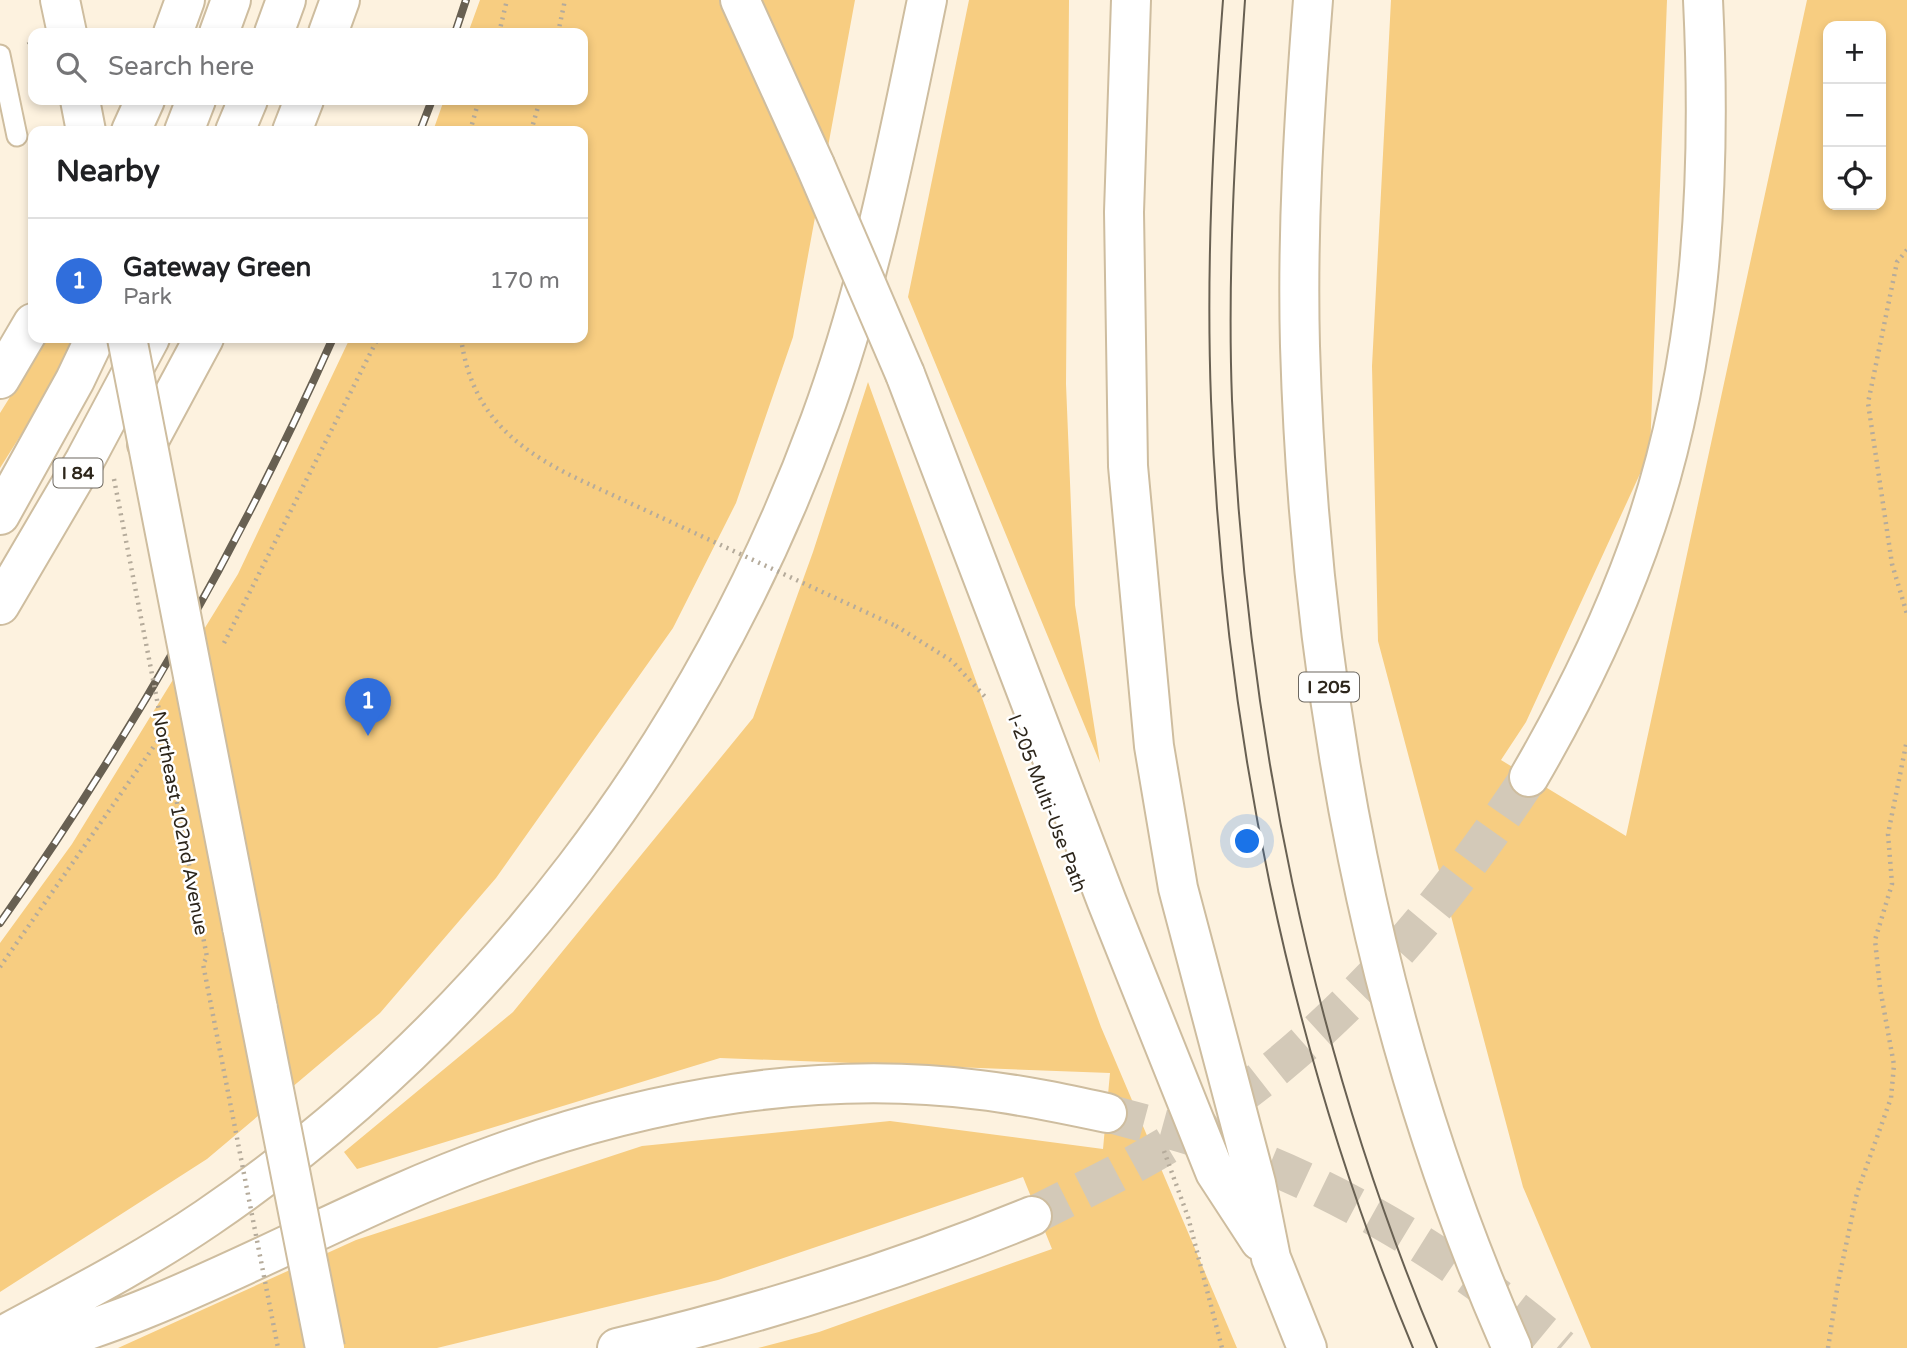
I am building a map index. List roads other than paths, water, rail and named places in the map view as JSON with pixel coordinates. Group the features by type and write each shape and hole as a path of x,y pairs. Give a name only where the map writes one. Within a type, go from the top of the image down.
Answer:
{"main road":[{"path":"60,0 66,28"},
{"path":"175,28 185,0"},
{"path":"221,28 231,0"},
{"path":"276,28 286,0"},
{"path":"330,28 340,0"},
{"path":"740,0 815,164 905,374 1107,902 1215,1172 1271,1258"},
{"path":"0,1337 142,1259 206,1219 288,1158 383,1078 500,960 602,834 653,759 702,676 749,589 789,500 821,417 874,237 927,0"},
{"path":"1131,0 1124,212 1128,466 1154,746 1178,888 1256,1183 1271,1258 1307,1348"},
{"name":"I 205","path":"1314,0 1301,196 1300,342 1316,602 1376,937 1406,1051 1456,1205 1512,1348"},
{"path":"1530,777 1575,698 1609,623 1639,546 1663,468 1681,391 1703,229 1703,0"},
{"path":"81,105 85,126"},
{"path":"133,126 143,105"},
{"path":"186,126 194,105"},
{"path":"237,126 246,105"},
{"path":"294,126 302,105"},
{"path":"0,379 28,331"},
{"name":"I 84","path":"0,515 93,343"},
{"name":"Northeast 102nd Avenue","path":"128,343 325,1348"},
{"name":"I 84","path":"0,605 85,460 147,343"},
{"path":"148,444 201,343"},
{"path":"36,1348 148,1308 350,1214 472,1163 565,1131 639,1112 779,1089 862,1085 978,1090 1107,1113"},
{"path":"617,1348 850,1285 942,1253 1032,1216"}],"lane":[{"path":"0,55 17,136"}],"tunnel":[{"path":"1032,1216 1172,1142 1243,1093 1291,1055 1379,971 1419,926 1457,879 1529,777"},
{"path":"1107,1113 1188,1135 1249,1157 1344,1200 1435,1253 1479,1283 1561,1348"}],"tram line":[{"path":"1223,0 1211,200 1211,400 1218,521 1230,642 1247,763 1297,1002 1330,1119 1369,1235 1413,1348"},
{"path":"1245,0 1233,200 1231,350 1240,521 1252,643 1292,883 1320,1002 1354,1119 1393,1235 1437,1348"}],"railway":[{"path":"457,28 466,0"},
{"path":"422,126 430,105"},
{"path":"0,923 94,783 181,639 298,415 331,343"}],"place":[{"name":"Gateway Green","path":"368,736"}]}
